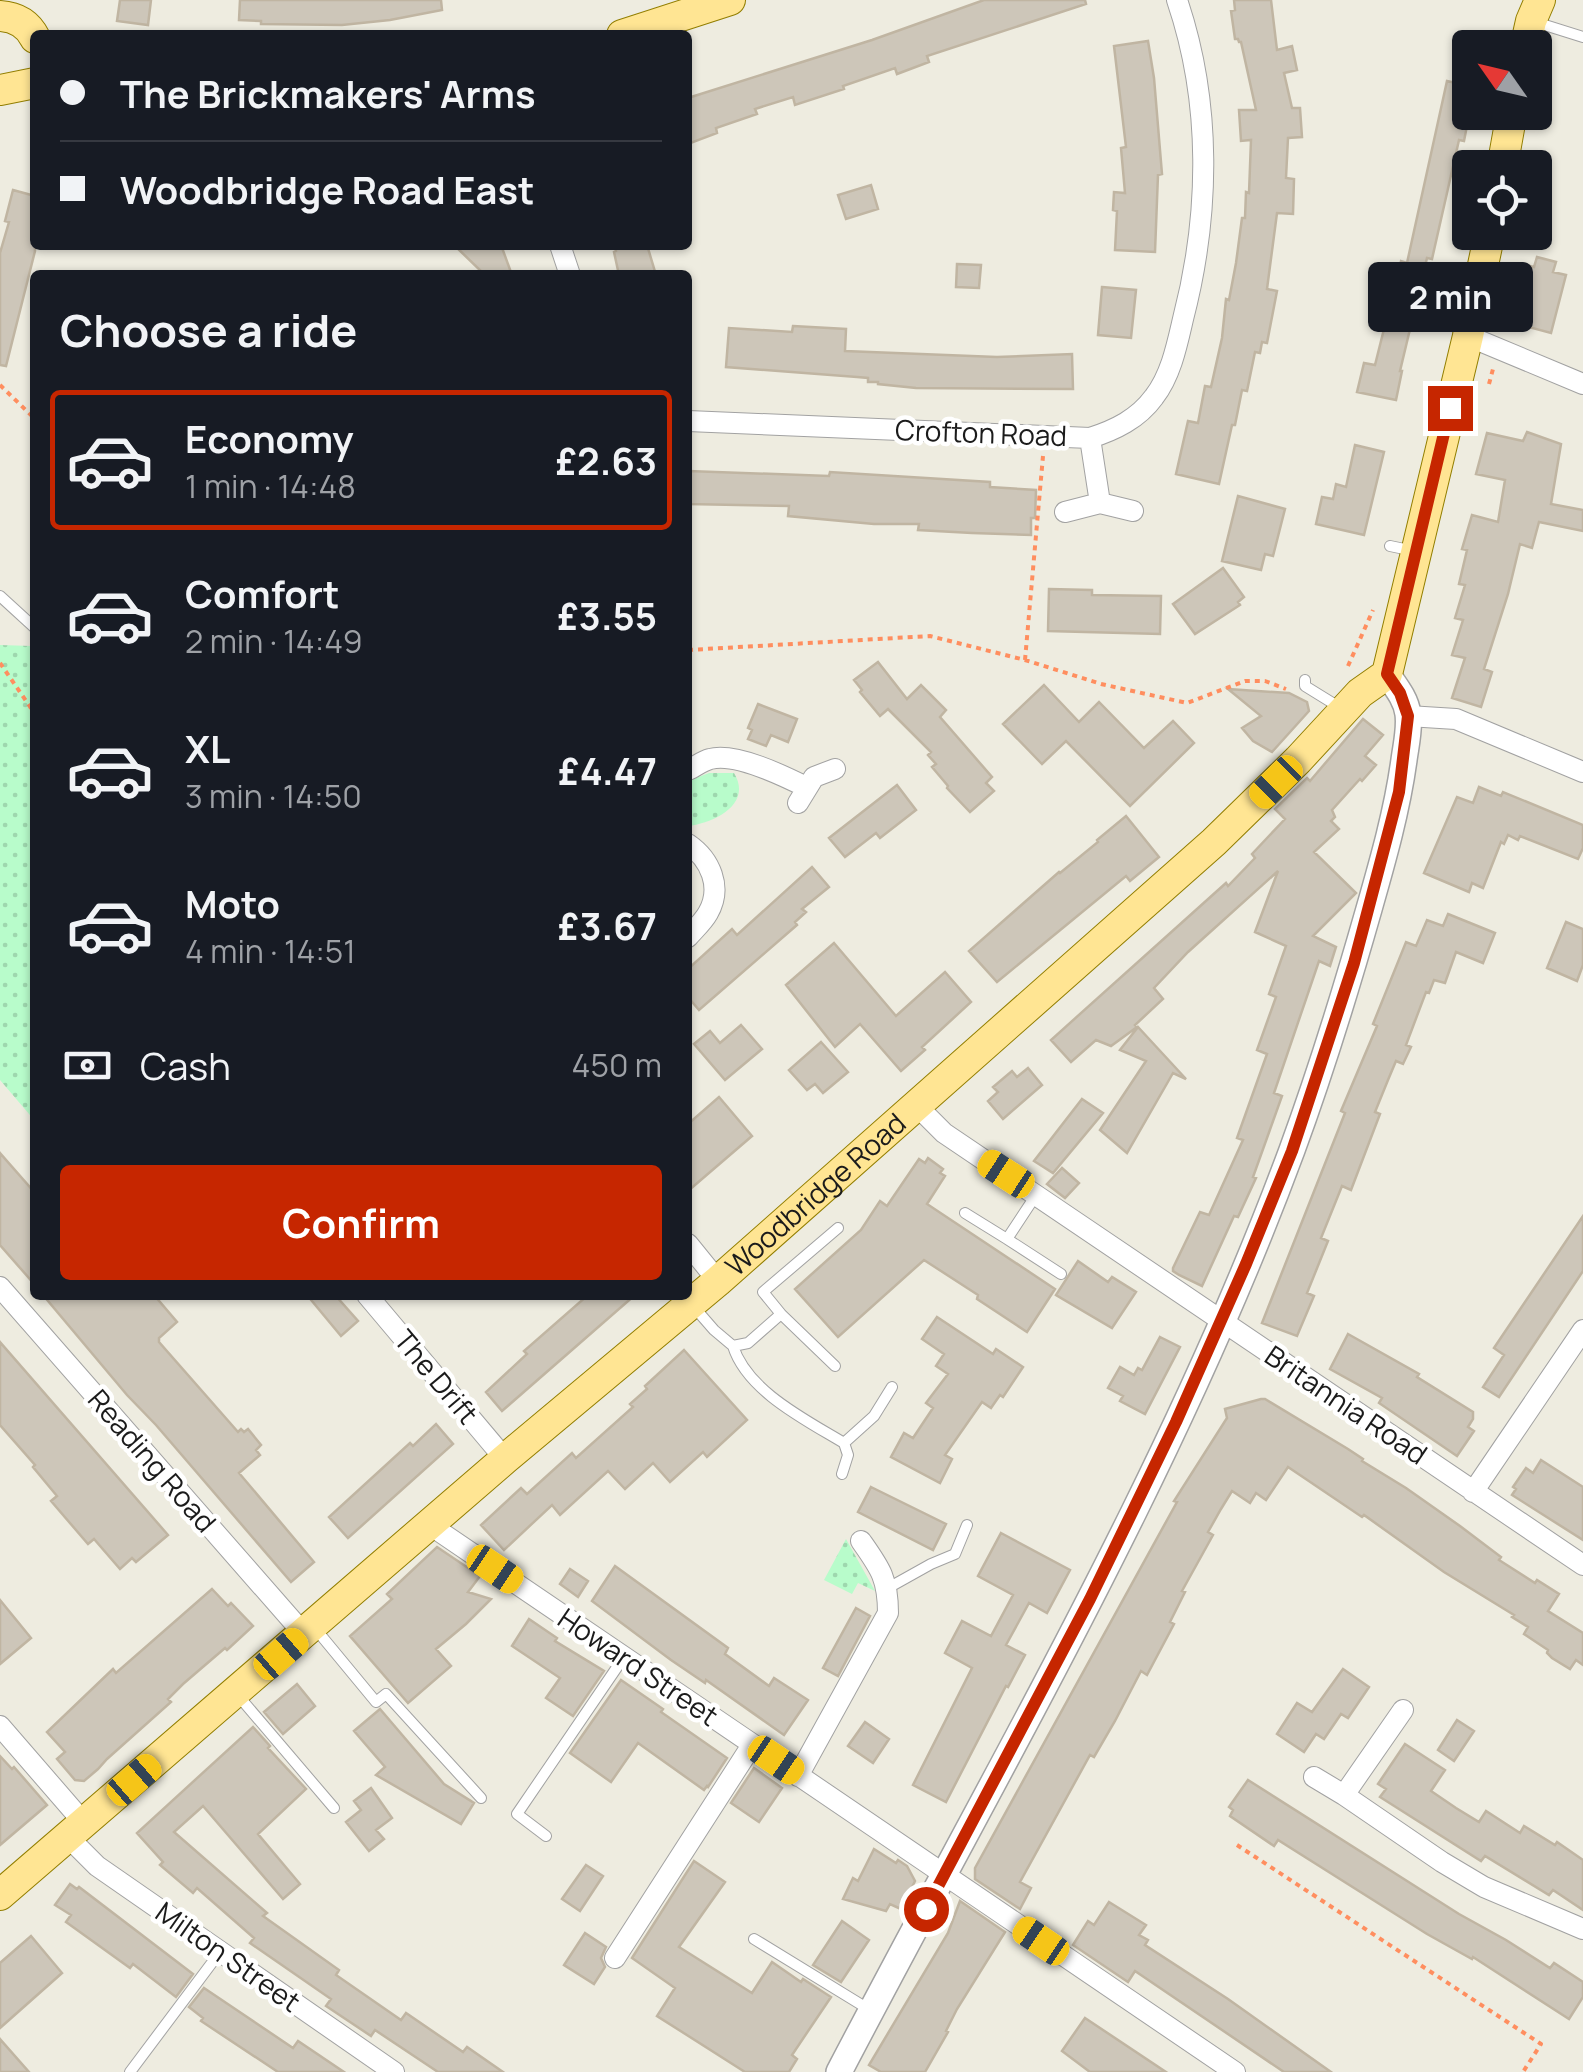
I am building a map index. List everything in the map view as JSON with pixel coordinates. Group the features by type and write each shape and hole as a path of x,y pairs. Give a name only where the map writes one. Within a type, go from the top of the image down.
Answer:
{"main road":[{"path":"637,30 730,0"},
{"path":"1387,674 1403,548 1468,336 1486,250"},
{"name":"Woodbridge Road","path":"0,1895 718,1280 1214,842 1298,760 1336,704 1387,674"}],"street":[{"path":"0,8 5,0"},
{"name":"Crofton Road","path":"692,421 1090,438 1133,418 1162,386 1178,338 1204,200 1204,155 1195,73 1177,0"},
{"path":"1468,336 1583,384"},
{"path":"1090,438 1100,503"},
{"path":"1066,512 1100,503 1134,511"},
{"path":"839,2072 1090,1599 1222,1320 1292,1151 1354,963 1399,792 1408,716 1400,693 1387,674"},
{"path":"1408,716 1456,719 1583,772"},
{"path":"692,768 709,759 722,758 768,771 802,795 814,778 835,769"},
{"path":"692,847 704,857 714,885 708,913 692,933"},
{"name":"Britannia Road","path":"916,1105 944,1133 1583,1565"},
{"path":"692,1249 718,1280"},
{"name":"Reading Road","path":"0,1287 308,1630"},
{"name":"The Drift","path":"371,1300 505,1459"},
{"path":"1473,1492 1583,1330"},
{"name":"Howard Street","path":"430,1525 1236,2072"},
{"path":"798,1776 888,1613 888,1588 861,1540"},
{"path":"1344,1795 1403,1710"},
{"name":"Milton Street","path":"0,1726 98,1866 379,2068"},
{"path":"614,1958 752,1745"},
{"path":"1314,1777 1484,1887 1583,1929"}],"lane":[{"path":"1532,23 1583,37"},
{"path":"0,596 30,623"},
{"path":"1305,680 1304,686 1336,704"},
{"path":"1007,1239 1037,1194"},
{"path":"965,1213 1061,1274"},
{"path":"836,1366 763,1292 838,1228"},
{"path":"691,1303 734,1346 738,1360 756,1384 844,1443 848,1455 842,1474"},
{"path":"734,1346 748,1342 781,1314"},
{"path":"844,1443 874,1416 892,1387"},
{"path":"888,1588 955,1554 968,1525"},
{"path":"308,1630 376,1702 386,1694 481,1798"},
{"path":"546,1836 516,1814 624,1657"},
{"path":"236,1692 334,1808"},
{"path":"754,1939 871,2010"},
{"path":"130,2072 220,1951"}],"path":[{"path":"0,385 30,414"},
{"path":"1025,660 1044,436"},
{"path":"692,650 930,636 1187,704 1246,681 1265,680 1323,704 1336,704 1375,604"},
{"path":"0,662 30,707"},
{"path":"1236,1845 1542,2044 1524,2072"}],"green space":[{"path":"0,645 30,646 30,1115 0,1080"},
{"path":"709,773 734,773 739,784 735,803 719,816 692,825 692,779"},
{"path":"846,1539 875,1591 858,1583 852,1594 824,1580"}],"building":[{"path":"120,0 151,0 148,25 117,21"},
{"path":"240,0 441,0 442,10 342,25 261,24 239,20"},
{"path":"984,0 1085,0 1086,4 927,56 929,62 897,74 895,68 795,105 793,97 755,109 757,114 716,128 717,133 692,142 692,97"},
{"path":"1234,0 1271,0 1277,50 1292,46 1297,70 1284,73 1292,108 1300,108 1302,137 1288,138 1286,178 1294,179 1293,214 1277,213 1267,289 1277,291 1267,343 1262,342 1260,353 1255,352 1247,391 1242,390 1219,484 1176,474 1188,421 1198,423 1205,386 1211,387 1245,218 1246,192 1249,193 1251,140 1241,141 1239,110 1256,110 1241,42 1235,39 1231,11 1235,10"},
{"path":"1148,41 1162,174 1158,175 1155,252 1115,250 1114,192 1125,193 1121,148 1126,147 1114,46"},
{"path":"1447,81 1452,82 1452,130 1466,130 1464,141 1459,140 1457,150 1452,150 1452,171 1432,259 1427,258 1396,400 1357,392 1364,363 1375,365 1401,261 1407,263"},
{"path":"871,185 878,209 846,219 838,195"},
{"path":"13,190 30,195 30,250 35,251 6,366 0,365 0,253 9,222 5,221"},
{"path":"459,250 503,250 510,270 480,270"},
{"path":"648,250 654,270 618,270 616,251"},
{"path":"1537,257 1556,262 1553,272 1566,275 1551,333 1514,323 1530,266 1534,267"},
{"path":"957,264 981,265 979,288 956,287"},
{"path":"1102,287 1136,290 1131,338 1098,335"},
{"path":"793,326 846,329 845,351 997,357 1072,354 1073,389 916,388 868,382 868,378 726,367 729,328 792,332"},
{"path":"1527,432 1561,444 1551,504 1583,510 1583,531 1539,522 1532,548 1520,544 1484,669 1492,672 1481,707 1452,698 1465,658 1452,655 1463,620 1455,618 1465,585 1459,584 1467,550 1462,549 1472,515 1498,522 1505,480 1476,474 1487,433 1523,441"},
{"path":"1355,445 1384,452 1364,535 1316,524 1322,497 1333,499 1336,484 1346,487"},
{"path":"692,471 829,476 830,472 990,482 990,487 1036,490 1031,535 918,530 919,524 788,516 789,506 692,504"},
{"path":"1238,496 1285,509 1273,556 1265,554 1261,570 1222,561"},
{"path":"1223,568 1244,597 1238,602 1240,605 1195,634 1173,604"},
{"path":"1049,589 1092,590 1092,595 1161,596 1160,634 1048,631"},
{"path":"878,662 907,699 921,685 946,710 940,717 992,777 986,783 994,791 970,812 932,767 936,764 928,755 931,752 888,709 880,716 860,692 854,680"},
{"path":"1044,685 1079,722 1099,702 1144,748 1173,721 1194,743 1130,806 1066,741 1042,764 1003,724"},
{"path":"1228,689 1289,693 1307,702 1309,711 1272,752 1253,741 1242,728 1261,716"},
{"path":"758,704 797,719 788,742 771,735 766,746 748,739 752,730 748,728"},
{"path":"1363,719 1383,735 1365,756 1376,765 1332,810 1335,817 1331,821 1339,829 1314,852 1356,893 1313,936 1336,947 1330,966 1319,961 1274,1093 1282,1096 1253,1177 1256,1178 1202,1286 1173,1268 1200,1212 1209,1215 1243,1140 1237,1138 1267,1054 1257,1050 1276,997 1269,994 1286,946 1255,932 1278,871 1154,988 1163,999 1137,1027 1111,1046 1096,1040 1071,1062 1051,1040 1226,883 1228,886 1285,819 1275,809 1307,778 1310,781"},
{"path":"897,785 916,810 880,838 876,833 845,857 829,838"},
{"path":"1479,787 1501,796 1503,792 1583,825 1583,848 1578,859 1508,835 1504,844 1501,842 1483,888 1472,883 1469,892 1424,873 1457,797 1473,803"},
{"path":"1126,816 1159,857 1130,881 1126,876 997,982 969,951"},
{"path":"812,867 829,887 802,909 806,912 795,922 797,925 699,1010 692,1002 692,965 732,929 737,935"},
{"path":"1448,914 1495,933 1483,963 1456,952 1445,983 1434,980 1429,993 1426,992 1406,1045 1411,1047 1403,1064 1396,1061 1388,1080 1375,1112 1380,1114 1351,1190 1342,1186 1321,1238 1328,1241 1307,1293 1314,1296 1297,1336 1262,1323 1345,1113 1341,1111 1377,1026 1373,1024 1406,942 1416,946 1427,920 1443,926"},
{"path":"1566,922 1583,929 1583,965 1577,981 1547,968"},
{"path":"834,943 896,1016 945,972 971,1002 901,1071 860,1024 835,1047 786,985"},
{"path":"741,1025 762,1049 725,1080 694,1044 710,1031 720,1043"},
{"path":"1138,1027 1186,1079 1173,1073 1127,1153 1100,1130 1146,1061 1120,1050"},
{"path":"821,1042 848,1072 823,1093 815,1084 807,1090 789,1070"},
{"path":"1028,1068 1042,1085 1003,1119 988,1101 998,1092 993,1087 1012,1071 1017,1077"},
{"path":"719,1097 752,1136 692,1188 692,1121"},
{"path":"1082,1099 1103,1113 1053,1173 1034,1161"},
{"path":"0,1153 30,1187 30,1279 0,1245"},
{"path":"928,1158 943,1169 940,1173 945,1176 927,1204 1055,1289 1027,1332 924,1260 838,1337 795,1289 861,1230 880,1201 887,1206 919,1159 925,1163"},
{"path":"1062,1168 1079,1183 1065,1198 1047,1184"},
{"path":"1583,1216 1583,1271 1499,1397 1483,1387 1504,1355 1494,1348"},
{"path":"1078,1261 1108,1282 1112,1277 1136,1292 1112,1328 1056,1295"},
{"path":"47,1300 158,1300 177,1322 159,1342 238,1432 248,1429 261,1445 256,1450 260,1455 239,1473 314,1562 291,1582"},
{"path":"311,1300 339,1300 358,1321 341,1336"},
{"path":"582,1300 629,1300 502,1411 486,1392 527,1354 524,1351"},
{"path":"937,1317 993,1354 996,1349 1023,1367 991,1408 982,1402 945,1455 952,1459 940,1483 891,1457 904,1433 913,1438 933,1408 926,1403 948,1374 936,1366 944,1354 922,1339"},
{"path":"1348,1334 1419,1374 1417,1377 1473,1412 1468,1427 1474,1431 1457,1456 1379,1403 1382,1398 1330,1369"},
{"path":"1160,1337 1180,1347 1145,1414 1120,1401 1123,1396 1108,1388 1120,1367 1134,1375 1138,1368 1142,1370"},
{"path":"0,1342 168,1535 136,1562 132,1558 120,1569 94,1539 88,1544 51,1501 57,1496 35,1465 0,1425"},
{"path":"684,1350 747,1420 707,1457 703,1452 670,1482 653,1463 625,1489 608,1471 560,1515 552,1505 504,1550 481,1525 521,1488 527,1494 572,1453 576,1458 633,1407 630,1404 647,1389 645,1386"},
{"path":"1261,1399 1348,1449 1460,1526 1501,1557 1499,1560 1559,1594 1548,1611 1583,1633 1583,1665 1576,1660 1570,1669 1552,1658 1548,1650 1524,1634 1528,1627 1514,1615 1288,1467 1266,1500 1256,1493 1250,1503 1232,1491 1208,1532 1213,1535 1182,1591 1185,1592 1170,1622 1174,1624 1147,1675 1141,1671 1020,1882 1031,1888 1020,1909 975,1879 975,1868 1177,1502 1174,1501 1227,1418 1225,1409"},
{"path":"436,1424 453,1444 348,1538 329,1517"},
{"path":"1541,1460 1583,1487 1583,1540 1512,1495 1526,1468 1533,1473"},
{"path":"871,1487 946,1524 933,1550 858,1512"},
{"path":"1001,1533 1070,1570 1047,1613 1029,1603 1006,1645 1025,1655 946,1802 913,1785 972,1668 945,1653 962,1621 991,1636 1013,1595 978,1576"},
{"path":"437,1547 480,1576 468,1592 491,1599 436,1649 451,1666 408,1703 350,1636 392,1599 387,1594"},
{"path":"615,1566 728,1648 725,1654 769,1686 774,1678 808,1700 784,1735 671,1660 592,1601"},
{"path":"570,1569 588,1581 578,1597 560,1584"},
{"path":"212,1589 253,1626 183,1684 168,1699 171,1702 98,1769 84,1781 75,1780 57,1759 65,1752 47,1732 113,1669 116,1673"},
{"path":"0,1600 31,1638 0,1664"},
{"path":"856,1608 870,1616 838,1676 823,1668"},
{"path":"529,1619 557,1638 555,1641 604,1671 573,1716 546,1698 560,1678 512,1646"},
{"path":"1343,1669 1369,1687 1348,1718 1341,1714 1324,1739 1316,1734 1304,1752 1277,1734 1297,1703 1312,1712"},
{"path":"621,1680 727,1758 708,1787 704,1790 638,1743 611,1782 570,1753"},
{"path":"297,1684 315,1706 283,1734 264,1712"},
{"path":"380,1709 444,1784 474,1803 461,1824 376,1775 385,1767 354,1731"},
{"path":"1457,1720 1474,1731 1454,1761 1438,1750"},
{"path":"865,1722 889,1739 873,1763 848,1746"},
{"path":"253,1727 306,1789 258,1834 300,1884 283,1899 203,1806 174,1832 267,1913 263,1916 339,1970 336,1975 401,2020 406,2013 463,2052 467,2047 503,2072 438,2072 375,2030 371,2036 326,2006 331,1999 250,1943 254,1938 197,1888 193,1893 160,1865 163,1862 137,1833"},
{"path":"1405,1744 1445,1770 1431,1791 1456,1808 1479,1822 1486,1811 1520,1833 1524,1826 1583,1860 1583,1910 1553,1890 1549,1895 1485,1856 1481,1861 1380,1797 1386,1789 1378,1784"},
{"path":"0,1756 47,1805 0,1845"},
{"path":"754,1768 782,1788 759,1822 731,1803"},
{"path":"1248,1780 1459,1914 1550,1968 1554,1963 1583,1982 1583,1997 1569,2019 1278,1840 1274,1846 1230,1816 1233,1810 1229,1807"},
{"path":"371,1788 392,1818 376,1830 384,1839 369,1851 346,1822 361,1810 354,1801"},
{"path":"874,1849 907,1866 915,1881 901,1909 890,1904 886,1911 843,1899 853,1878 858,1881"},
{"path":"694,1861 725,1882 679,1947 752,1993 772,1962 831,1997 792,2055 797,2059 789,2072 745,2072 657,2016 675,1988 632,1958"},
{"path":"586,1865 603,1876 580,1911 562,1899"},
{"path":"70,1884 193,1974 176,1997 133,1964 130,1968 66,1922 71,1915 55,1905"},
{"path":"960,1901 1005,1932 957,2009 925,2072 881,2072 869,2065 948,1933"},
{"path":"1109,1902 1146,1925 1139,1935 1148,1940 1145,1945 1331,2072 1284,2072 1135,1971 1128,1982 1073,1945 1088,1921 1094,1925"},
{"path":"842,1921 869,1940 841,1982 813,1965"},
{"path":"585,1933 606,1947 601,1958 605,1967 594,1984 564,1965"},
{"path":"31,1936 62,1973 0,2028 0,1963"},
{"path":"204,1988 293,2048 298,2041 344,2072 278,2072 201,2021 203,2018 189,2007"},
{"path":"1085,2018 1166,2072 1090,2072 1062,2051"},
{"path":"0,2039 29,2072 0,2072"}],"route":[{"path":"926,1909 1090,1599 1176,1422 1292,1151 1354,963 1399,792 1408,716 1400,693 1387,674 1450,408"}]}
